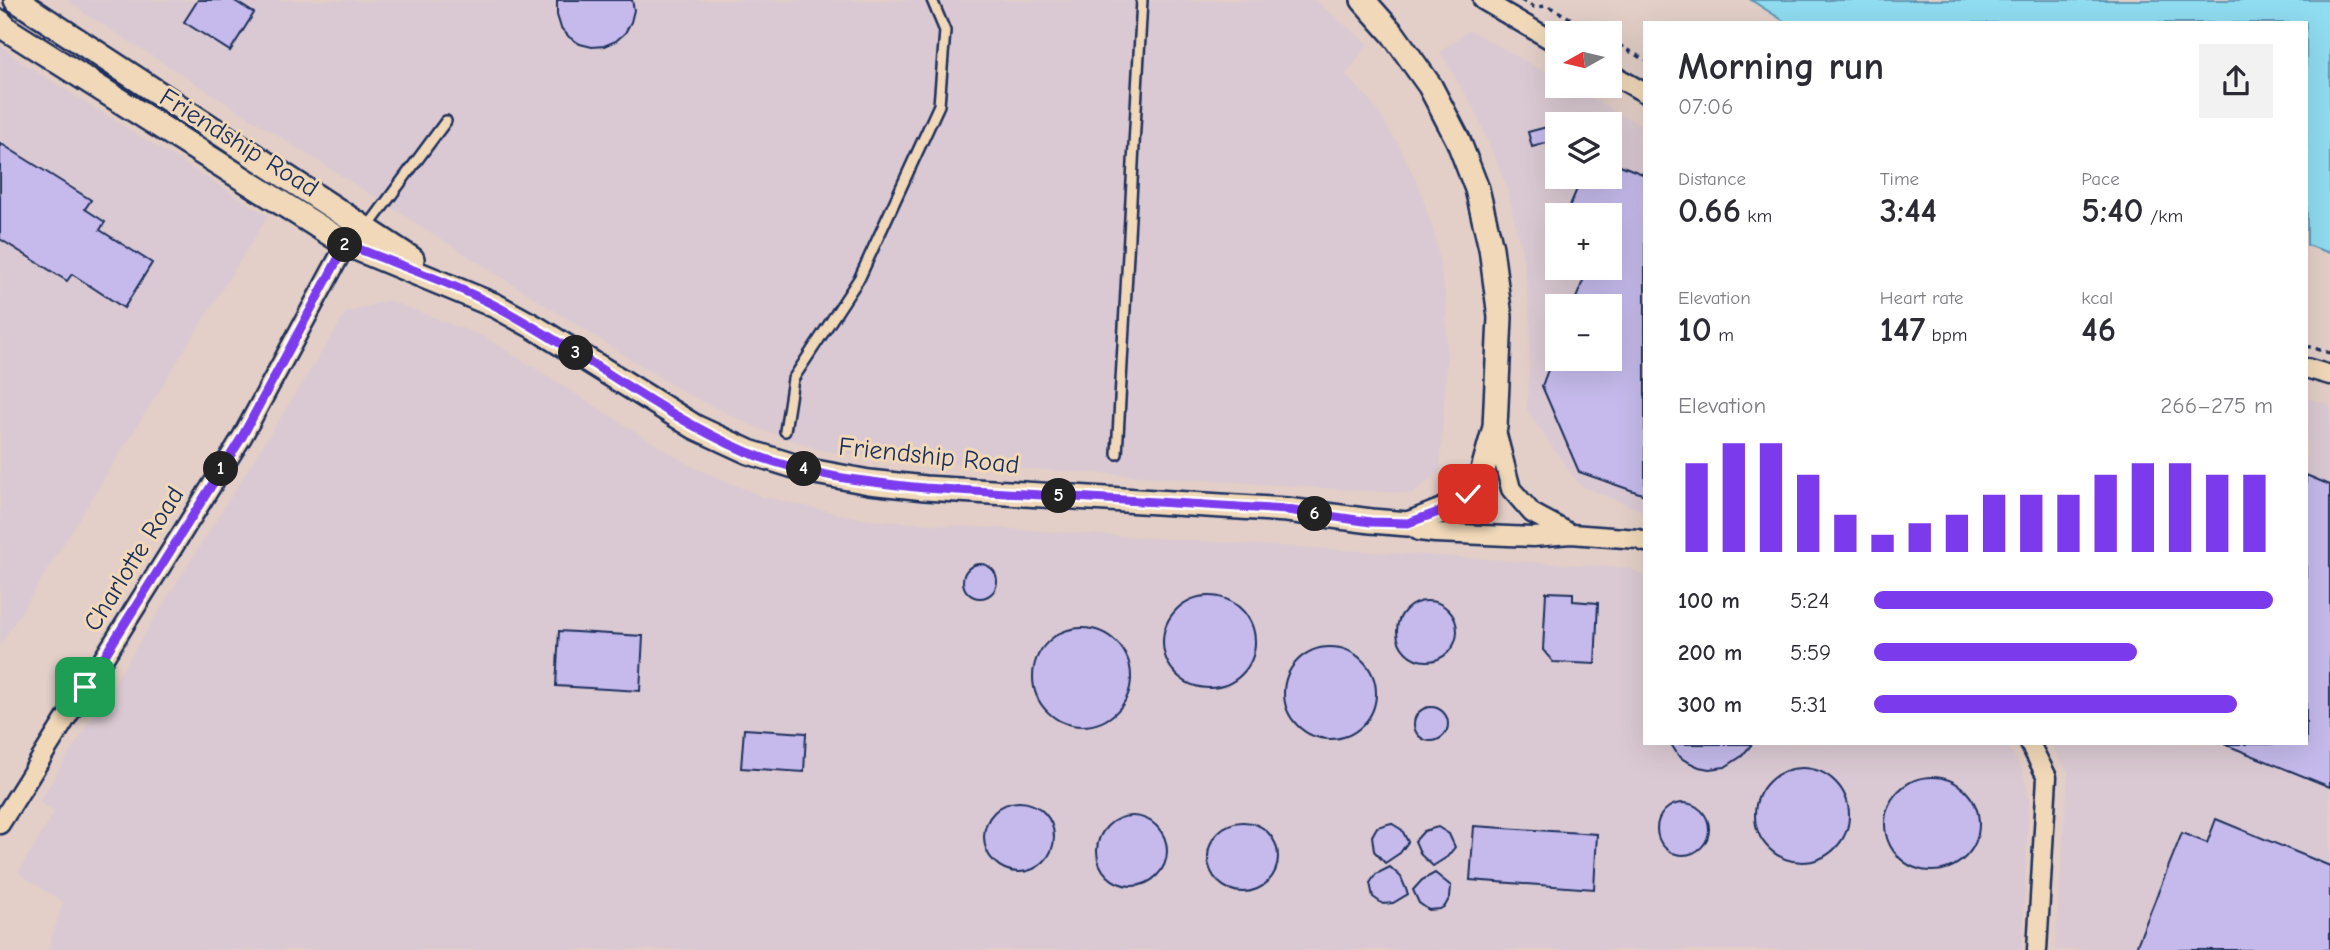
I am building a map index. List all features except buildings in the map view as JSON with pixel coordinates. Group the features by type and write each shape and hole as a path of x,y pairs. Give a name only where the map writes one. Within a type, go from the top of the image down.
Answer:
{"street":[{"name":"Friendship Road","path":"16,0 459,289"},
{"path":"1363,0 1393,34 1430,86 1458,140 1477,189 1491,248 1500,317 1495,427 1481,477 1468,494 1444,510 1408,523"},
{"path":"1483,0 1545,36"},
{"name":"Friendship Road","path":"0,22 8,30 346,244 459,289 536,328 695,427 749,452 810,471 869,482 925,488 1287,510 1371,522 1408,523 1419,531 1435,533 1533,537 1571,534 1643,541"},
{"path":"1622,80 1643,92"},
{"name":"Charlotte Road","path":"0,824 242,437 346,244"},
{"path":"2308,369 2330,375"},
{"path":"1495,427 1506,477 1515,495 1532,513 1571,534"},
{"path":"2031,745 2048,777 2037,950"}],"lane":[{"path":"786,431 793,379 860,277 939,105 945,31 932,0"},
{"path":"1117,454 1142,0"},
{"path":"365,230 410,173 446,121"}],"path":[{"path":"1521,0 1534,7 1548,6 1575,21"},
{"path":"1622,47 1643,59"},
{"path":"2308,347 2330,353"}],"shaded area":[{"path":"68,0 1315,0 1368,44 1346,75 1371,101 1399,145 1420,189 1435,236 1446,299 1447,359 1440,471 1413,494 894,460 820,450 757,428 681,391 86,14"},
{"path":"1470,30 1545,72 1545,98 1591,98 1616,112 1545,112 1545,189 1622,189 1622,115 1643,127 1643,511 1579,485 1527,410 1531,328 1523,258 1506,185 1475,111 1440,51"},
{"path":"0,44 21,62 268,216 0,646"},
{"path":"388,300 485,337 689,465 761,496 868,520 1629,568 1643,575 1643,745 2007,745 2023,771 2029,798 2022,950 48,950 63,902 18,873 54,812 39,802 346,313"},
{"path":"2308,398 2330,405 2330,950 2055,950 2068,772 2052,745 2308,745"}],"water":[{"path":"1751,0 2330,0 2330,253 2308,245 2308,21 1784,21"}],"route":[{"path":"85,687 242,437 346,244 496,306 695,427 749,452 810,471 869,482 925,488 1287,510 1371,522 1408,523 1444,510 1468,494"}]}
